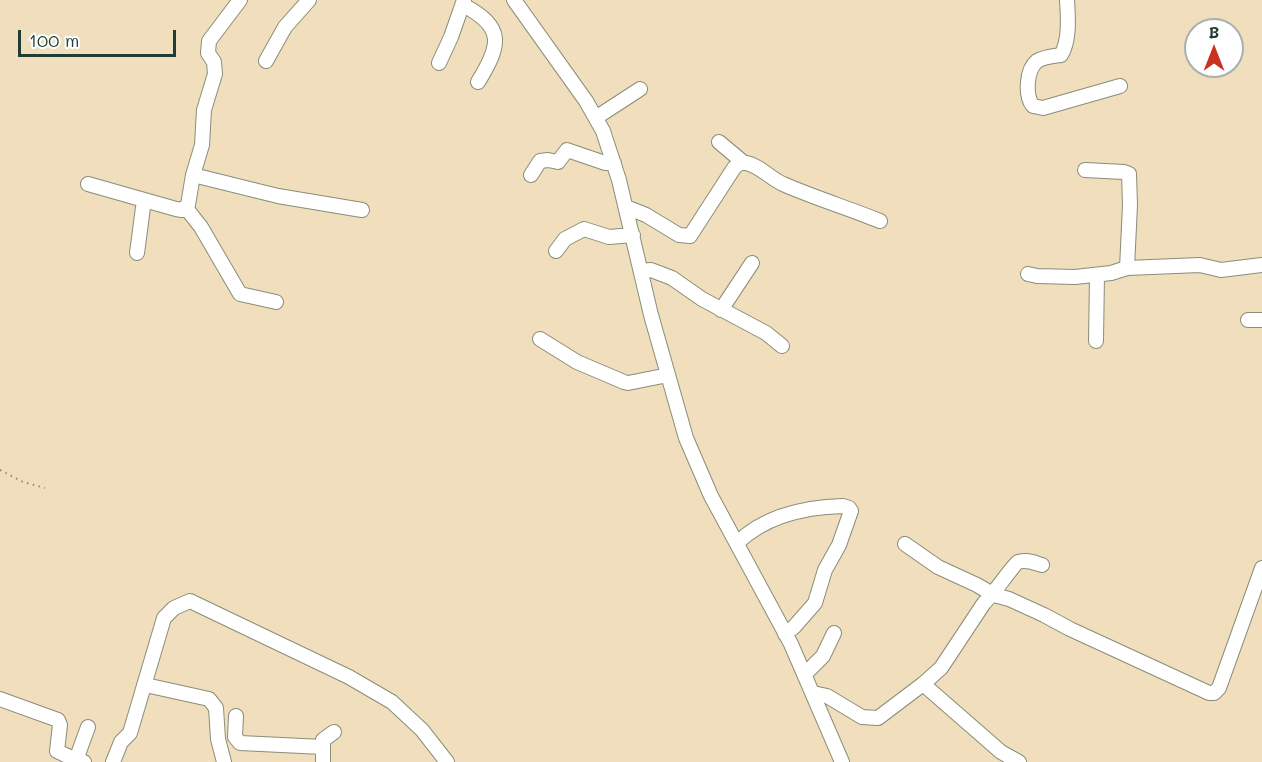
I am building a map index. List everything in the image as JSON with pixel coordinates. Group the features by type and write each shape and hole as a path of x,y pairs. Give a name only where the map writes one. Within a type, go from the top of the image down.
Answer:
{"street":[{"path":"186,208 202,146 204,110 215,74 214,62 208,53 209,41 240,0"},
{"path":"266,61 285,27 309,0"},
{"path":"514,0 597,117 614,163 686,438 699,470 805,674 842,762"},
{"path":"1067,0 1064,50 1060,55 1035,63 1028,79 1030,102 1038,108 1048,107 1120,86"},
{"path":"439,63 463,2 480,13 494,28 495,33 491,57 478,82"},
{"path":"597,117 640,89"},
{"path":"719,142 744,163"},
{"path":"531,175 540,161 558,162 567,150 605,163 614,163"},
{"path":"626,207 646,215 679,235 690,236 734,168 744,163 753,165 777,181 812,197 880,221"},
{"path":"1085,170 1129,174 1131,205 1127,268"},
{"path":"193,175 278,196 362,210"},
{"path":"88,184 176,209 186,208"},
{"path":"136,254 144,200"},
{"path":"186,208 201,226 240,294 276,302"},
{"path":"556,251 565,239 584,230 609,237 633,235"},
{"path":"721,310 752,263"},
{"path":"1028,273 1052,277 1097,275 1127,268 1200,265 1221,270 1262,265"},
{"path":"641,271 651,270 672,278 721,310 766,333 782,345"},
{"path":"1096,341 1097,275"},
{"path":"540,339 577,362 624,382 668,375"},
{"path":"737,543 746,534 765,522 804,509 843,506 851,511 839,545 825,570 815,603 785,634"},
{"path":"905,544 938,567 994,595 1035,611 1209,693 1219,688 1262,568"},
{"path":"813,693 827,696 862,717 878,718 941,668 984,603 994,595 1014,565 1027,561 1042,565"},
{"path":"113,762 121,741 130,734 164,618 174,608 190,601 349,676 392,702 422,730 447,762"},
{"path":"805,674 823,656 834,633"},
{"path":"923,684 1002,752 1018,762"},
{"path":"150,686 209,699 216,708 218,739 224,762"},
{"path":"0,699 58,720 60,724 57,751 80,761 88,727"},
{"path":"236,716 235,737 240,743 323,747"},
{"path":"323,762 323,740 334,732"}],"path":[{"path":"0,470 23,482 45,488"}]}
